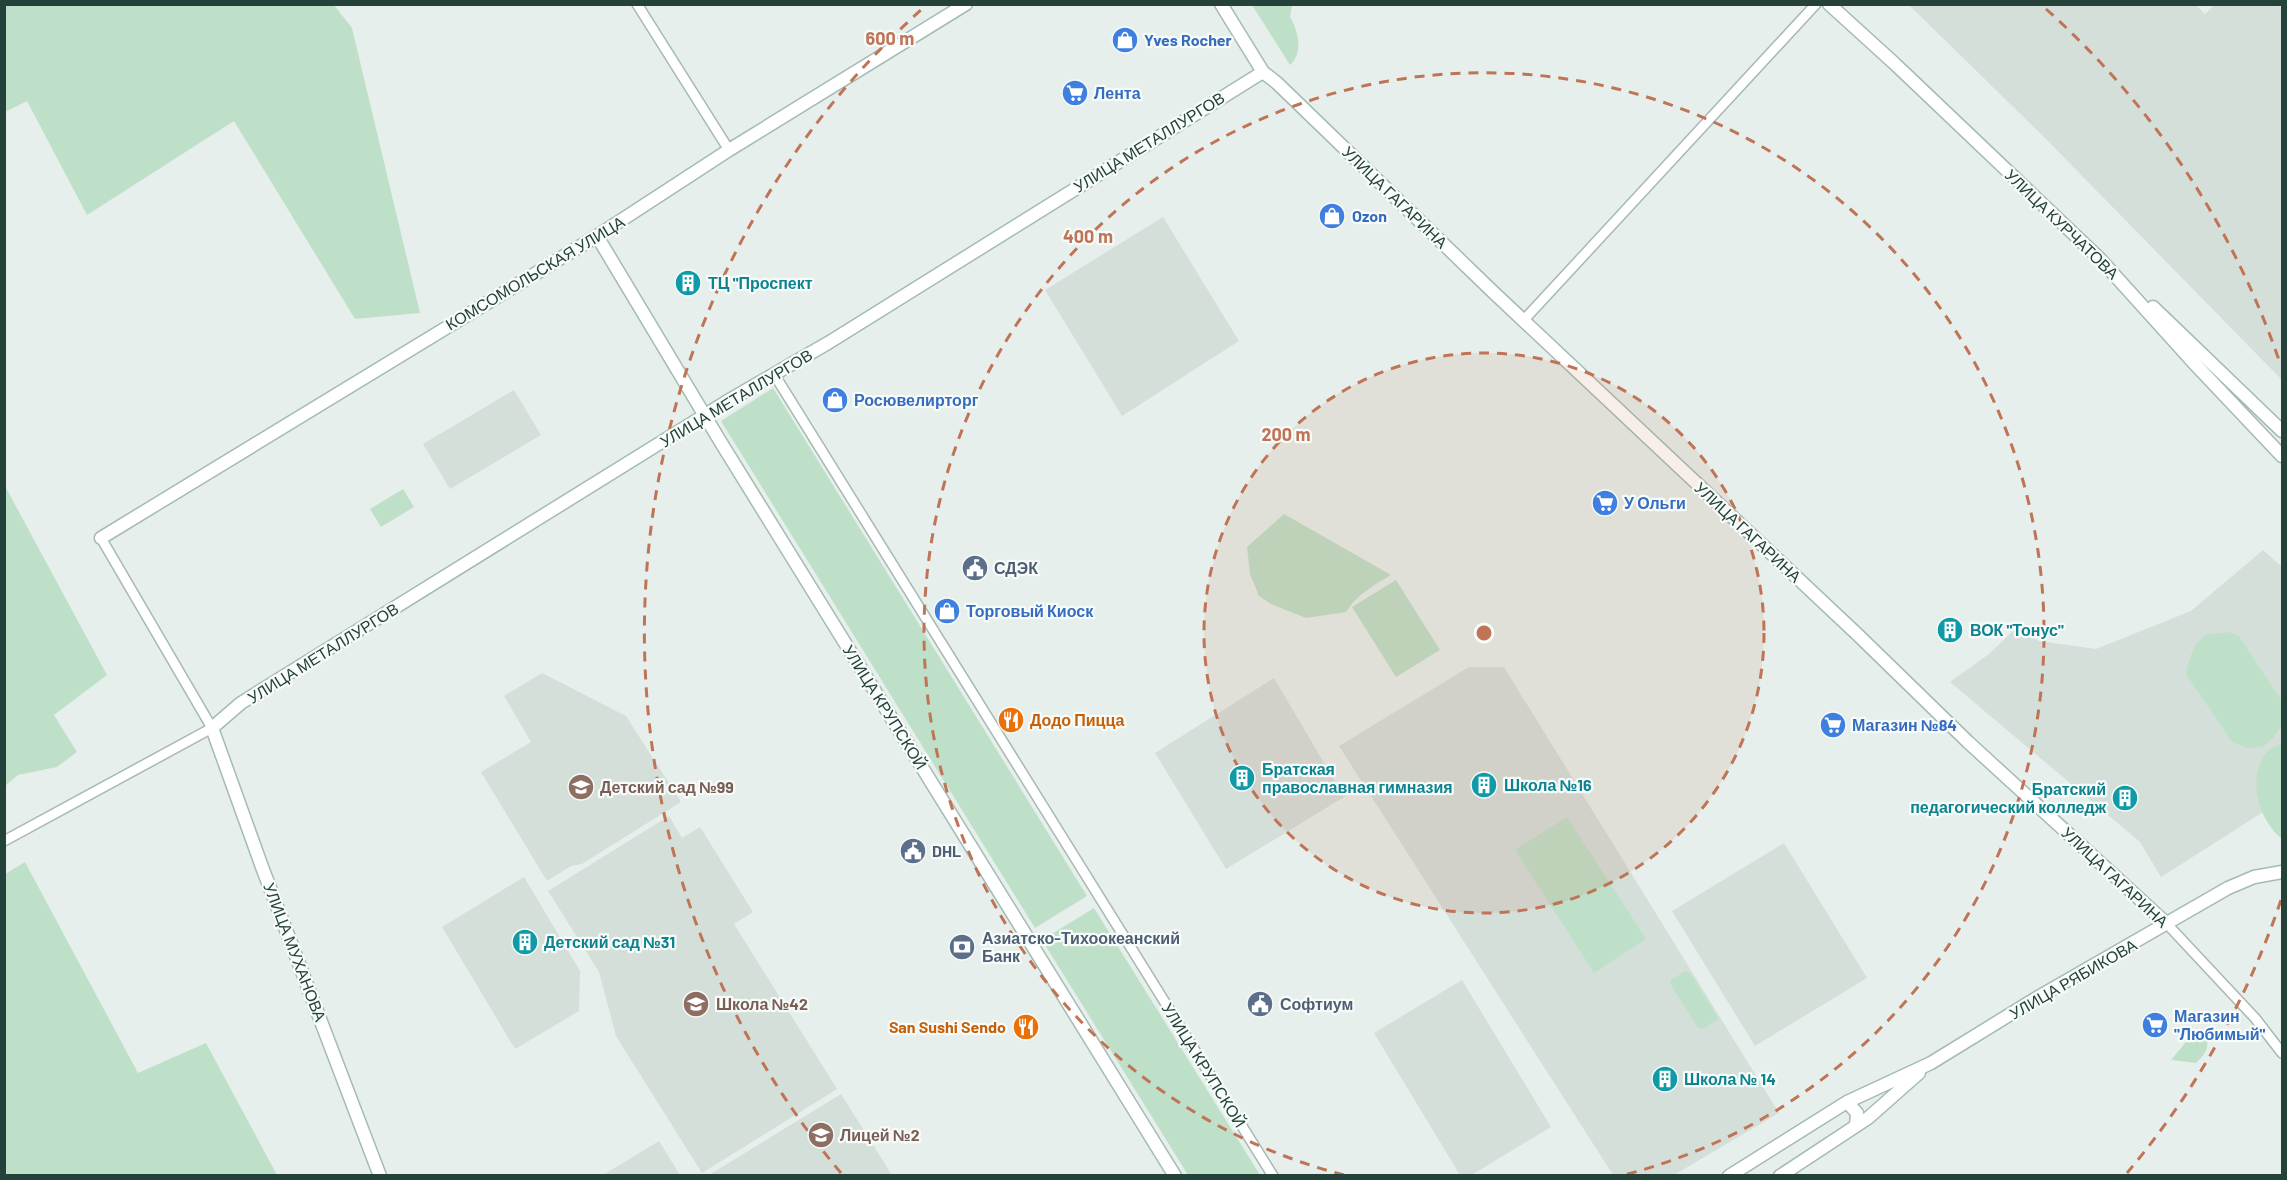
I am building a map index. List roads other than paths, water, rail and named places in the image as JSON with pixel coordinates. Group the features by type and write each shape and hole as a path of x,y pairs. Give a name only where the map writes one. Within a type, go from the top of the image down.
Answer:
{"street":[{"path":"637,4 729,150"},
{"name":"КОМСОМОЛЬСКАЯ УЛИЦА","path":"101,538 597,236 729,150 966,4"},
{"name":"УЛИЦА ГАГАРИНА","path":"1221,4 1263,72 1968,742 2167,924 2255,1018 2283,1053"},
{"path":"1523,321 1816,4"},
{"name":"УЛИЦА КУРЧАТОВА","path":"1828,4 1895,64 2100,259 2283,456"},
{"name":"УЛИЦА МЕТАЛЛУРГОВ","path":"212,728 241,703 705,415 828,343 1263,72"},
{"name":"УЛИЦА КРУПСКОЙ","path":"597,236 1175,1176"},
{"path":"2100,259 2203,353 2283,431"},
{"name":"УЛИЦА КРУПСКОЙ","path":"774,374 1273,1176"},
{"path":"4,841 212,728 101,538"},
{"name":"УЛИЦА МУХАНОВА","path":"212,728 262,867 380,1176"},
{"name":"УЛИЦА РЯБИКОВА","path":"1729,1176 1847,1102 1930,1063 2035,999 2228,888 2254,877 2283,872"},
{"name":"УЛИЦА РЯБИКОВА","path":"1788,1174 1868,1118 1930,1063"},
{"path":"1847,1102 1857,1113 1857,1126"}],"place":[{"name":"Yves Rocher","path":"1125,40"},
{"name":"Лента","path":"1075,93"},
{"name":"Ozon","path":"1332,216"},
{"name":"ТЦ \"Проспект","path":"688,283"},
{"name":"Росювелирторг","path":"835,400"},
{"name":"У Ольги","path":"1605,503"},
{"name":"СДЭК","path":"975,568"},
{"name":"Торговый Киоск","path":"947,611"},
{"name":"ВОК \"Тонус\"","path":"1950,630"},
{"name":"Додо Пицца","path":"1011,720"},
{"name":"Магазин №84","path":"1833,725"},
{"name":"Братская православная гимназия","path":"1242,778"},
{"name":"Школа №16","path":"1484,785"},
{"name":"Детский сад №99","path":"581,787"},
{"name":"Братский педагогический колледж","path":"2125,798"},
{"name":"DHL","path":"913,851"},
{"name":"Детский сад №31","path":"525,942"},
{"name":"Азиатско-Тихоокеанский Банк","path":"962,947"},
{"name":"Школа №42","path":"696,1004"},
{"name":"Софтиум","path":"1260,1004"},
{"name":"Магазин \"Любимый\"","path":"2155,1025"},
{"name":"San Sushi Sendo","path":"1026,1027"},
{"name":"Школа № 14","path":"1665,1079"},
{"name":"Лицей №2","path":"821,1135"}]}
